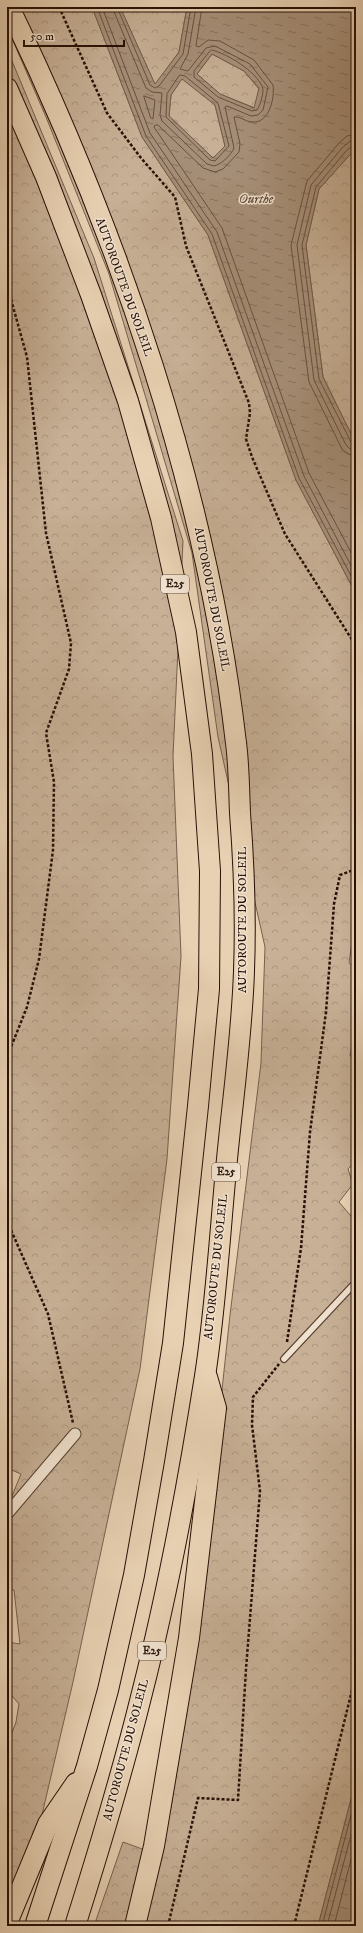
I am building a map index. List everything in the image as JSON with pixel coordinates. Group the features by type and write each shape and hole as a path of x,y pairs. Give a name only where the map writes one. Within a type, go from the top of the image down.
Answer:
{"highway":[{"name":"AUTOROUTE DU SOLEIL","path":"9,7 31,52 79,163 122,278 160,388 194,509 219,628 237,746 244,872 244,973 205,1371 167,1581 142,1697 101,1843 75,1926"},
{"name":"E25","path":"7,88 46,177 91,295 128,400 161,518 186,632 202,754 210,871 209,989 173,1343 134,1575 108,1690 87,1766 35,1926"},
{"path":"137,1921 154,1846 189,1638 216,1408 205,1371"},
{"path":"7,1923 48,1824 87,1766"}],"street":[{"path":"7,1514 75,1434"}],"lane":[{"path":"284,1359 356,1282"}],"path":[{"path":"59,7 107,113 141,158 175,197 186,246 249,403 250,413 246,439 252,457 285,534 356,646"},
{"path":"7,285 27,357 46,533 71,643 69,669 46,733 54,782 53,850 39,960 27,1007 7,1057"},
{"path":"168,1926 198,1798 238,1800 246,1669 260,1491 252,1424 253,1397 284,1359 301,1248 310,1139 326,1012 334,904 340,875 356,869"},
{"path":"7,1221 48,1314 75,1434"},
{"path":"294,1926 356,1674"}],"green space":[{"path":"7,7 92,7 142,137 208,235 296,480 356,594 356,914 349,963 356,968 356,1020 350,1056 356,1057 356,1161 348,1169 353,1184 339,1202 356,1222 356,1780 318,1926 94,1926 123,1842 145,1850 171,1808 200,1595 230,1315 261,1063 265,947 218,737 192,553 109,274 46,117 7,27"},
{"path":"120,7 187,7 179,52 155,85"},
{"path":"7,49 94,258 183,541 173,756 181,956 167,1159 140,1369 73,1682 16,1926 7,1926 7,1746 16,1722 19,1704 7,1690 7,1642 20,1644 14,1590 7,1589 7,1508 21,1474 7,1468"},
{"path":"212,54 244,71 259,89 255,108 220,94 197,74"},
{"path":"182,78 215,105 225,146 213,158 169,116 171,95"},
{"path":"356,148 356,444 323,377 306,245 319,189"}],"water":[{"name":"Ourthe","path":"92,7 120,7 155,84 179,52 187,7 356,7 356,148 319,189 306,245 323,377 356,444 356,594 296,480 208,235 142,137","holes":["212,54 244,71 259,88 254,108 220,94 197,74","182,79 215,105 225,146 213,158 169,116 171,95"]},
{"path":"356,1780 356,1926 318,1926"}]}
